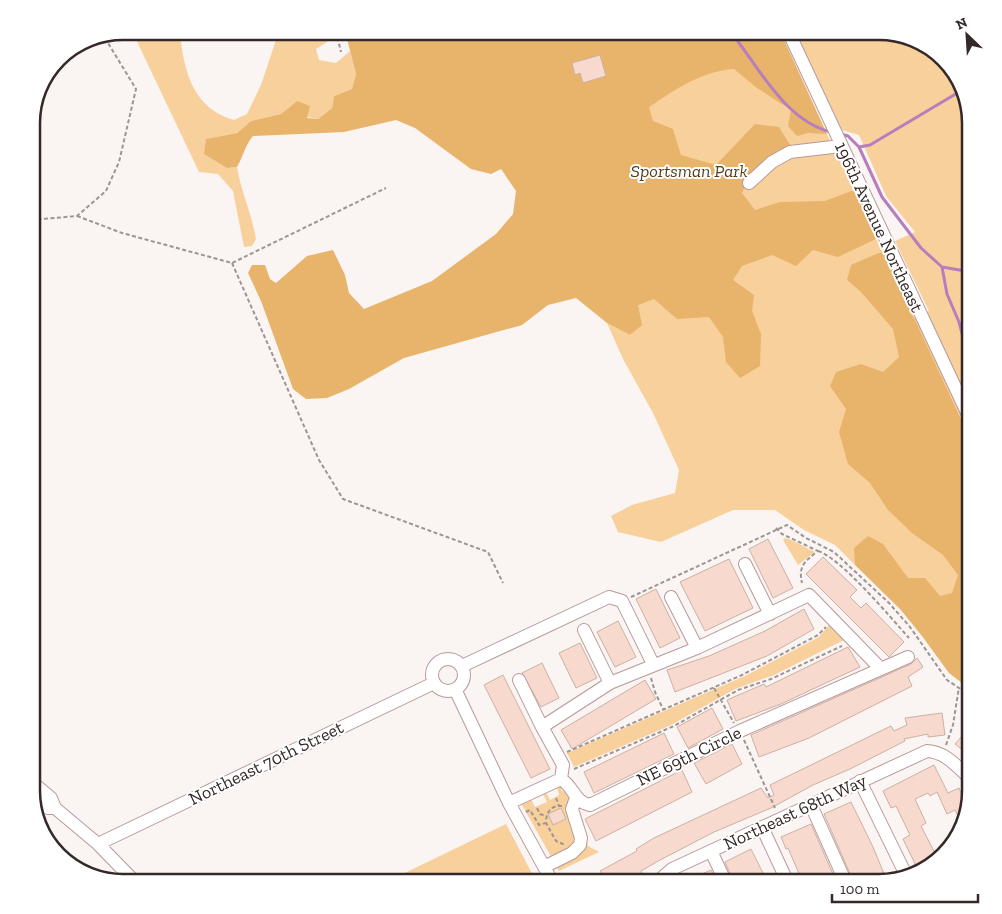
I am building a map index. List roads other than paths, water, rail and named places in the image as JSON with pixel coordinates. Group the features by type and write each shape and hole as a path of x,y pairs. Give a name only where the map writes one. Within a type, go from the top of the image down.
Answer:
{"street":[{"name":"196th Avenue Northeast","path":"792,40 962,402"},
{"path":"749,183 772,162 790,152 839,143"},
{"path":"745,564 770,614"},
{"path":"542,727 610,684 649,666 697,648 809,595 880,668"},
{"path":"462,666 610,597 625,599 649,666"},
{"path":"672,597 697,648"},
{"path":"584,630 610,684"},
{"name":"NE 69th Circle","path":"576,798 582,804 590,805 740,730 908,657"},
{"path":"450,659 462,666 463,679 455,689 443,690 434,683 432,674 438,662 450,659"},
{"path":"519,680 558,756 564,771 562,779"},
{"name":"Northeast 70th Street","path":"98,844 434,683"},
{"path":"455,689 509,803 548,874"},
{"name":"Northeast 68th Way","path":"666,874 672,869 927,750 942,748 945,755 962,771"},
{"path":"509,803 562,779"},
{"path":"544,867 572,853 580,845 581,841 578,825 572,815 576,798 569,785 562,779"},
{"path":"860,782 903,870"},
{"path":"40,789 51,798 55,808 98,844 127,874"},
{"path":"41,802 48,808 55,808"},
{"path":"811,805 842,874"},
{"path":"762,827 784,874"},
{"path":"711,851 722,874"}],"waterway":[{"path":"737,40 762,76 786,104 814,126 831,132"},
{"path":"859,147 870,145 956,94"},
{"path":"840,134 848,136 859,147 882,197 921,248 942,267 947,294 962,334"},
{"path":"942,267 962,270"}],"park label":[{"name":"Sportsman Park","path":"689,171"}]}
